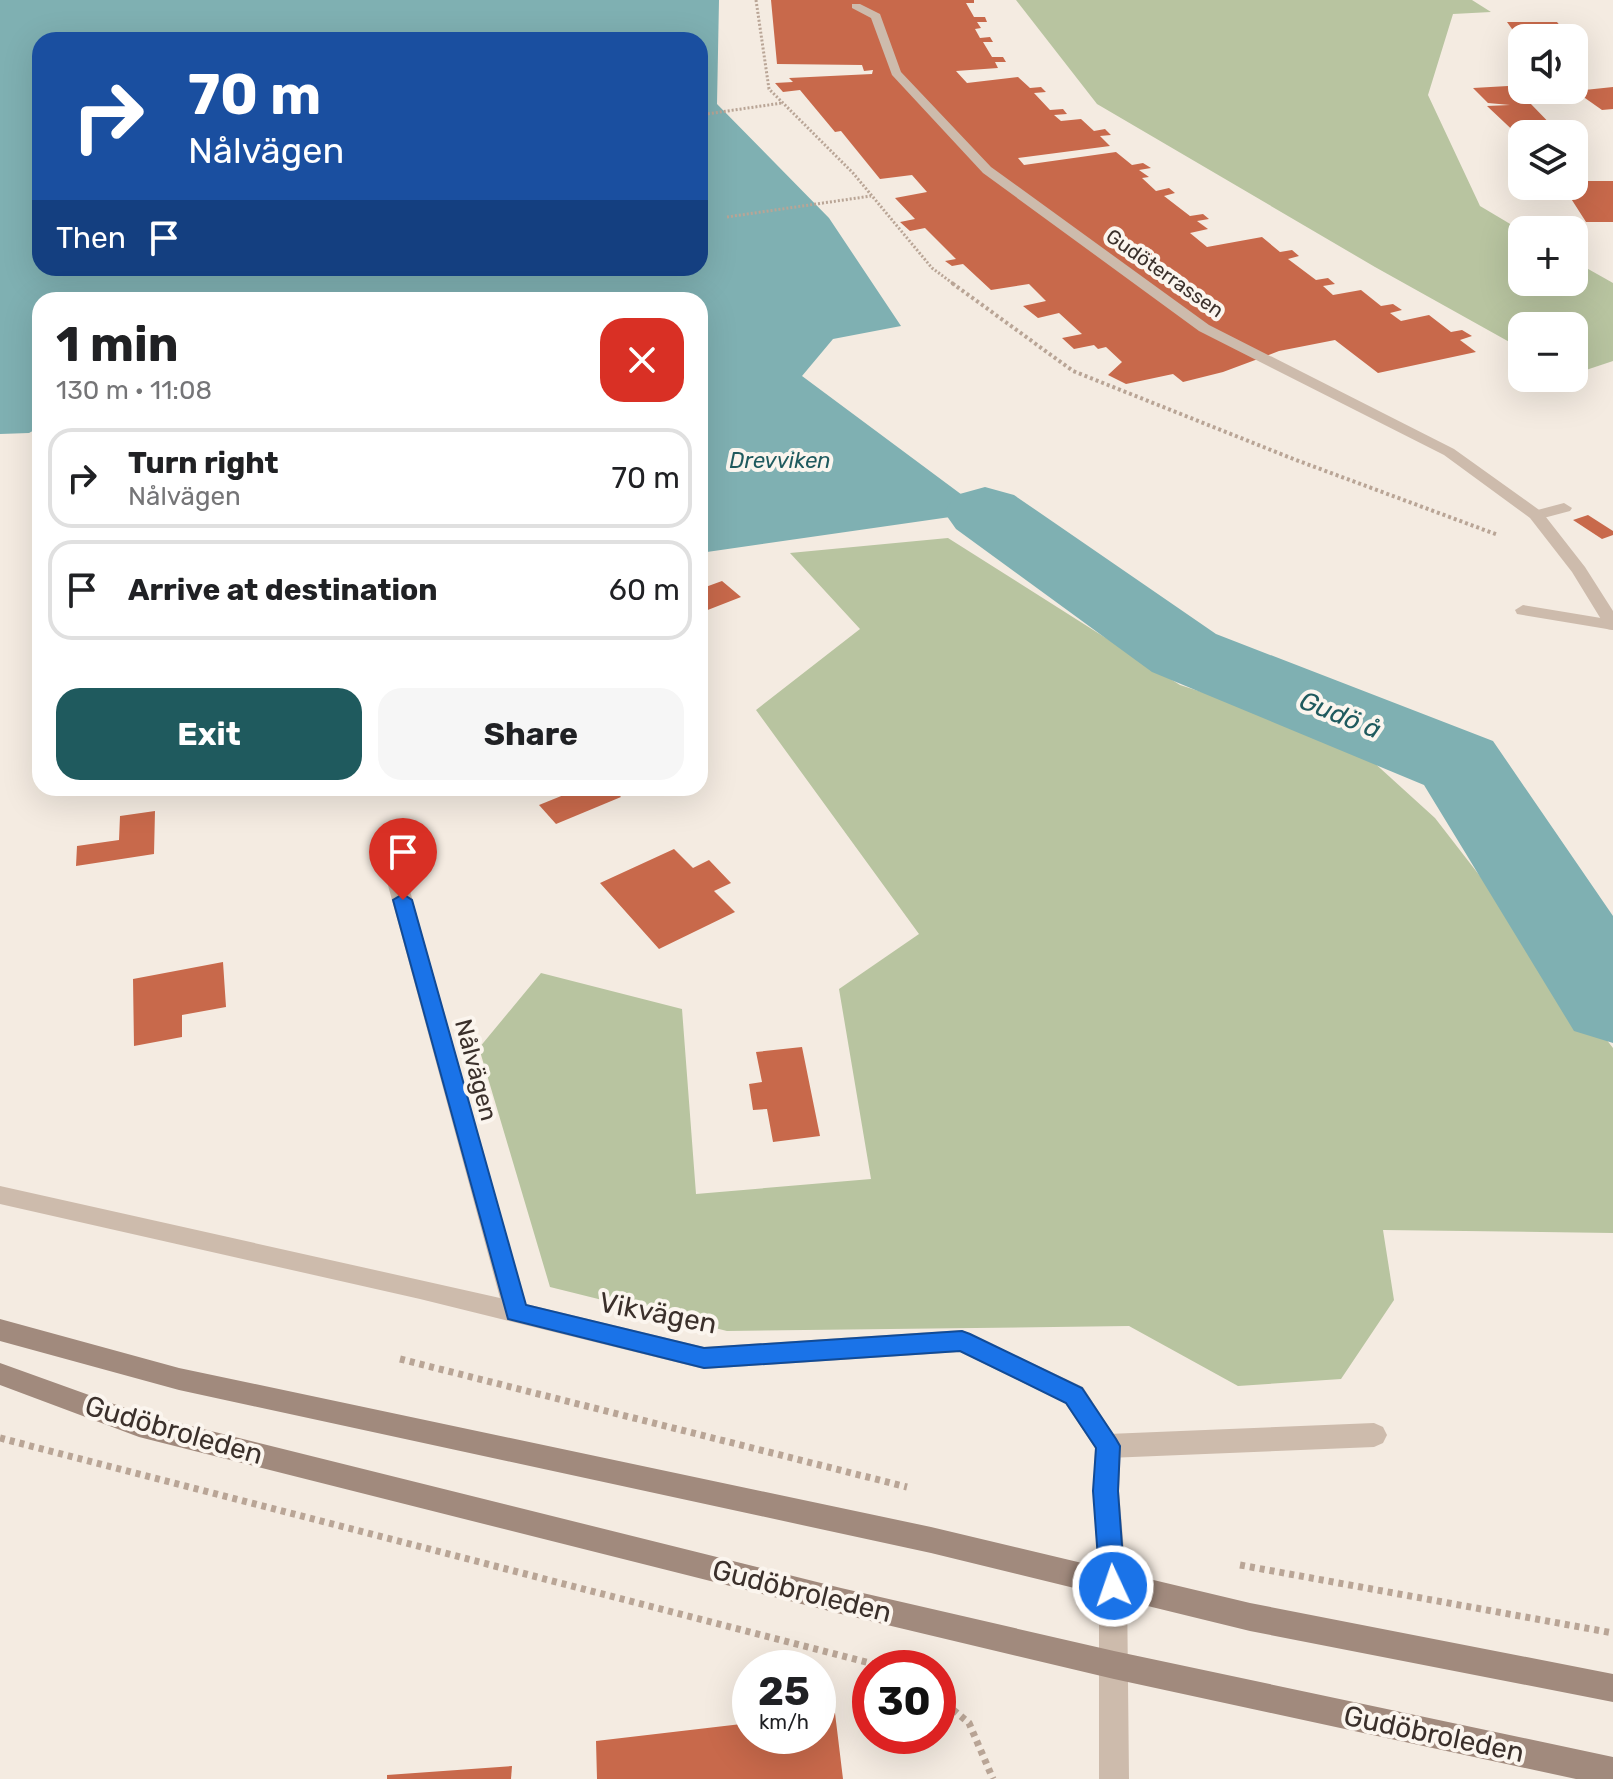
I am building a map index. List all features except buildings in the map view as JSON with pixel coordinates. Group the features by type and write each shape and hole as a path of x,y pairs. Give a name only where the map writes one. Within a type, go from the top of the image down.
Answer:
{"main road":[{"name":"Gudöbroleden","path":"0,1330 179,1379 916,1536 1250,1617 1613,1688"},
{"name":"Gudöbroleden","path":"0,1374 155,1429 857,1605 1114,1665 1613,1772"}],"street":[{"name":"Gudöterrassen","path":"856,6 876,16 896,73 987,170 1204,328 1449,452 1536,515 1579,570 1613,625"},
{"path":"1536,515 1564,508"},
{"path":"1523,610 1613,625"},
{"name":"Nålvägen","path":"386,841 516,1313"},
{"name":"Vikvägen","path":"0,1195 704,1358 962,1341 1074,1395 1108,1446"},
{"path":"1114,1779 1113,1586 1106,1491 1108,1446 1374,1435"}],"path":[{"path":"756,0 769,89 872,196 932,268 1073,371 1510,541"},
{"path":"708,114 783,103"},
{"path":"727,217 872,196"},
{"path":"400,1359 923,1491"},
{"path":"0,1438 852,1658"},
{"path":"1236,1565 1613,1633"},
{"path":"956,1712 969,1723 993,1779"}],"green space":[{"path":"1016,0 1472,0 1491,12 1453,14 1428,95 1480,206 1508,223 1508,296 1588,296 1588,269 1613,283 1613,361 1588,369 1588,312 1508,312 1508,341 1097,104"},
{"path":"948,538 1180,685 1348,739 1435,818 1613,1048 1613,1233 1383,1230 1394,1300 1341,1379 1238,1386 1129,1326 727,1331 550,1287 479,1048 541,973 682,1009 696,1194 871,1179 839,989 919,934 756,710 860,629 790,553"}],"water":[{"name":"Drevviken","path":"0,0 719,0 717,104 829,218 901,326 833,339 802,376 985,512 708,552 708,292 32,292 32,431 0,434"}],"waterway":[{"name":"Gudö å","path":"985,512 1184,653 1459,763 1613,1002"}],"route":[{"path":"403,900 516,1313 704,1358 962,1341 1074,1395 1108,1446 1106,1491 1113,1586"}]}
